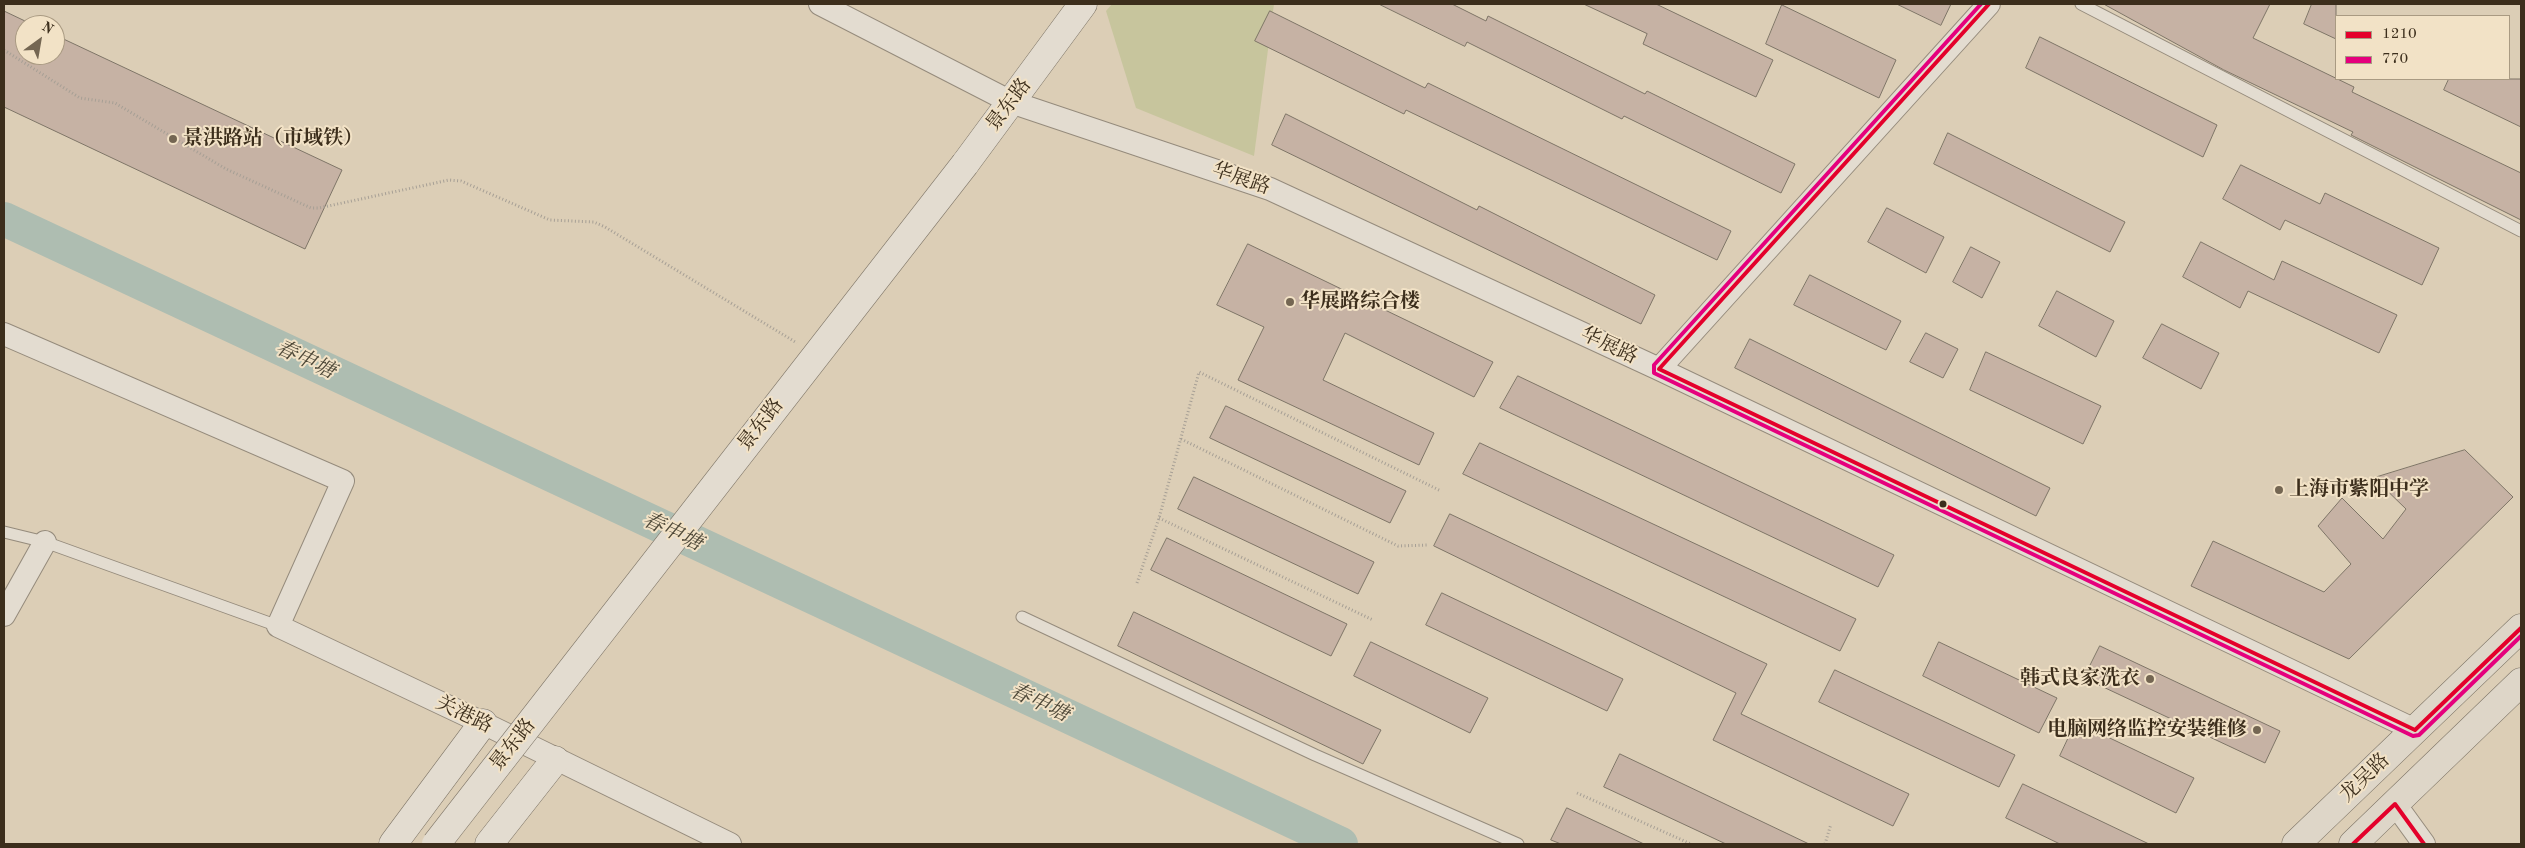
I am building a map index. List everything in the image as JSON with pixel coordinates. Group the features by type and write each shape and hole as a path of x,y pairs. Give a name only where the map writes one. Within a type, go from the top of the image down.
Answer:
{"main road":[{"name":"龙吴路","path":"2296,844 2521,628"},
{"name":"龙吴路","path":"2353,844 2521,682"}],"street":[{"name":"华展路","path":"820,4 1011,102 1270,189 1659,369 2415,730"},
{"name":"景东路","path":"436,844 965,164 1083,4"},
{"path":"1659,369 1989,4"},
{"path":"4,334 343,481 278,626"},
{"path":"4,615 45,542"},
{"name":"关港路","path":"278,626 483,723 555,760 730,844"},
{"path":"393,844 483,723"},
{"path":"489,844 555,760"},
{"path":"2395,804 2424,844"}],"lane":[{"path":"2081,4 2521,231"},
{"path":"4,532 45,542 278,626"},
{"path":"1022,617 1315,755 1518,844"}],"path":[{"path":"4,50 80,98 115,103 226,169 311,208 319,208 449,180 461,181 550,220 594,222 816,354"},
{"path":"1137,583 1159,518 1199,372 1441,491"},
{"path":"1181,439 1398,546 1427,545"},
{"path":"1159,518 1373,620"},
{"path":"1577,793 1691,844"},
{"path":"1824,844 1831,824"}],"shaded area":[{"path":"1112,4 1274,4 1254,156 1136,108 1106,11"}],"building":[{"path":"1379,4 1452,4 1486,21 1488,16 1645,94 1647,91 1795,164 1781,193 1624,116 1622,119 1467,42 1465,46"},
{"path":"1584,4 1656,4 1773,60 1756,97 1643,44 1647,34"},
{"path":"1897,4 1951,4 1941,25"},
{"path":"2104,4 2270,4 2253,38 2335,78 2335,80 2340,80 2354,87 2352,92 2521,173 2521,220 2351,135 2353,132 2224,70"},
{"path":"2312,4 2336,4 2335,39 2304,24"},
{"path":"1782,5 1896,60 1879,98 1766,44"},
{"name":"景洪路站（市域铁）","path":"4,11 15,16 15,65 65,65 65,40 342,170 305,249 4,107"},
{"path":"1270,11 1425,88 1428,83 1731,231 1717,260 1406,110 1404,114 1255,41"},
{"path":"2040,37 2217,125 2203,157 2026,68"},
{"path":"2521,79 2521,127 2444,90 2449,80"},
{"path":"1286,114 1477,210 1479,206 1655,295 1641,324 1272,145"},
{"path":"1948,133 2125,222 2110,252 1934,164"},
{"path":"2241,165 2320,204 2325,193 2439,248 2422,285 2285,220 2280,230 2223,199"},
{"path":"1887,208 1944,237 1926,273 1868,242"},
{"path":"2201,242 2274,280 2282,261 2397,315 2379,353 2248,291 2240,308 2183,277"},
{"path":"1248,244 1493,362 1474,397 1345,333 1323,380 1434,433 1419,465 1238,380 1264,327 1217,305"},
{"path":"1971,247 2000,262 1982,298 1953,282"},
{"path":"1810,275 1901,321 1886,350 1794,305"},
{"path":"2057,291 2114,321 2096,357 2039,326"},
{"path":"2162,324 2219,353 2201,389 2143,358"},
{"path":"1926,333 1958,349 1943,378 1910,362"},
{"path":"1750,339 2050,488 2036,516 1735,368"},
{"path":"1986,352 2101,406 2083,444 1970,390"},
{"path":"1518,376 1894,555 1878,587 1500,408"},
{"path":"1226,406 1406,491 1390,523 1210,438"},
{"path":"1480,443 1856,619 1840,651 1463,474"},
{"path":"2465,450 2513,497 2349,659 2191,586 2213,541 2324,592 2351,564 2318,526 2342,498 2383,539 2406,509 2374,478"},
{"path":"1194,477 1374,562 1358,594 1178,509"},
{"path":"1450,514 1767,664 1741,714 1909,794 1893,826 1713,740 1736,693 1434,546"},
{"path":"1167,538 1347,624 1331,656 1151,570"},
{"path":"1442,593 1623,679 1607,711 1426,625"},
{"path":"1134,612 1381,730 1363,764 1118,646"},
{"path":"1371,642 1488,698 1470,733 1354,676"},
{"path":"1939,642 2057,698 2039,733 1923,676"},
{"path":"2100,646 2280,731 2265,763 2084,678"},
{"path":"1835,670 2015,755 1999,787 1819,702"},
{"path":"2076,722 2194,778 2176,813 2060,756"},
{"path":"1620,754 1809,844 1726,844 1604,787"},
{"path":"2023,784 2149,844 2060,844 2006,818"},
{"path":"1567,808 1644,844 1561,844 1551,840"}],"waterway":[{"name":"春申塘","path":"4,219 1341,844"}],"transit line":[{"name":"770","path":"1981,4 1654,365 1654,373 2413,736 2419,735 2521,636"},
{"name":"1210","path":"1989,4 1659,369 2415,730 2521,628"},
{"name":"1210","path":"2353,844 2395,804 2424,844"}],"place":[{"name":"景洪路站（市域铁）","path":"173,139"},
{"name":"华展路综合楼","path":"1290,302"},
{"name":"上海市紫阳中学","path":"2279,490"},
{"name":"韩式良家洗衣","path":"2150,679"},
{"name":"电脑网络监控安装维修","path":"2257,730"}]}
